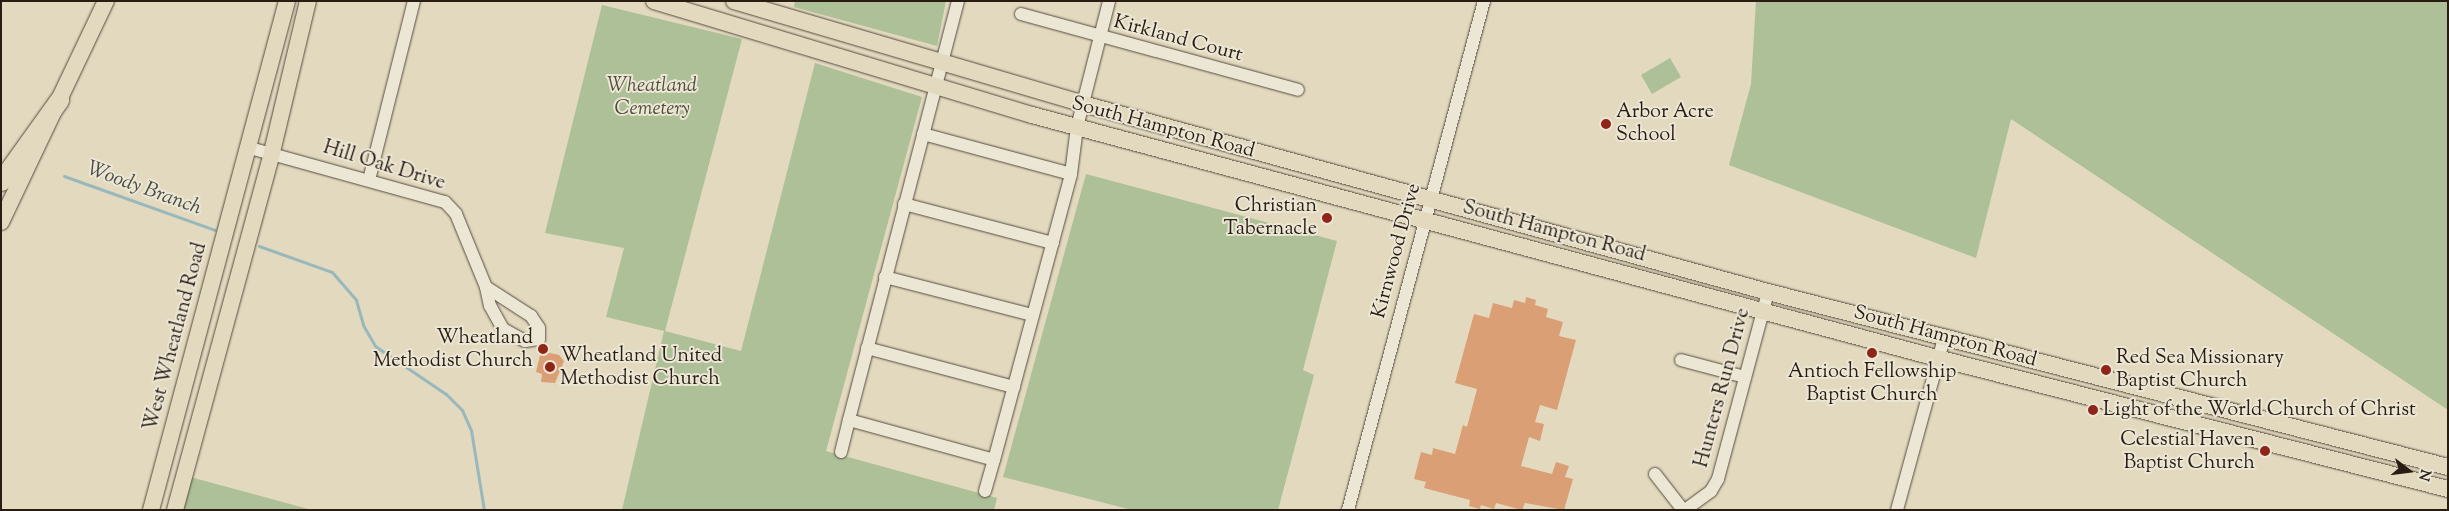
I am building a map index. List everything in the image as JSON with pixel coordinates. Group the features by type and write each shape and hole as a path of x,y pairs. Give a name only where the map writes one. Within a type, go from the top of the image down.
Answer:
{"highway":[{"path":"1,181 59,100"}],"main road":[{"path":"1,222 106,1"},
{"name":"West Wheatland Road","path":"151,510 250,148 287,1"},
{"path":"175,510 272,152 308,1"},
{"name":"South Hampton Road","path":"734,1 1083,104 1431,196 1768,292 1945,336 2448,467"},
{"name":"South Hampton Road","path":"659,2 1077,127 1763,309 1937,358 2448,490"},
{"path":"767,33 773,11"},
{"path":"184,388 206,395"},
{"path":"2174,419 2181,397"},
{"path":"2270,444 2276,422"}],"street":[{"path":"369,180 414,1"},
{"path":"841,452 866,348 943,64 958,1"},
{"path":"985,491 1071,174 1077,127 1109,1"},
{"name":"Kirnwood Drive","path":"1348,510 1484,1"},
{"name":"Kirkland Court","path":"1021,14 1100,38 1298,90"},
{"path":"923,134 1071,174"},
{"name":"Hill Oak Drive","path":"250,148 272,152 438,199 450,206 486,287 490,306 503,329 525,342 539,339 539,328 531,316 486,287"},
{"path":"904,204 1053,243"},
{"path":"885,277 1032,315"},
{"name":"Hunters Run Drive","path":"1684,510 1711,491 1718,479 1768,292"},
{"path":"1897,510 1937,358 1945,336"},
{"path":"866,348 1014,386"},
{"path":"1680,360 1745,377"},
{"path":"849,420 994,460"},
{"path":"1654,474 1684,510"}],"green space":[{"path":"795,1 946,1 937,46 794,7"},
{"path":"1756,1 2448,1 2448,410 2011,119 1976,258 1729,165 1751,84"},
{"name":"Wheatland Cemetery","path":"602,5 742,39 665,331 741,351 815,63 922,97 826,451 997,498 994,510 622,510 664,331 606,317 624,248 545,233"},
{"path":"1670,58 1681,77 1652,94 1641,75"},
{"path":"1086,174 1337,241 1303,370 1314,375 1278,510 1132,510 1003,477"},
{"path":"179,474 312,510 170,510"}],"building":[{"path":"1526,297 1536,300 1535,305 1548,309 1546,317 1563,322 1559,336 1576,340 1557,410 1540,405 1535,422 1544,424 1540,441 1529,437 1521,466 1552,474 1556,462 1569,466 1565,477 1573,479 1564,510 1525,503 1522,510 1496,503 1494,509 1481,505 1480,509 1469,506 1470,500 1424,488 1426,482 1414,479 1421,452 1432,455 1433,448 1455,454 1463,425 1467,427 1477,389 1455,383 1474,314 1489,318 1493,303 1512,308 1514,300 1525,303"},
{"name":"Wheatland United Methodist Church","path":"541,351 559,355 564,361 555,383 541,382 542,374 536,372"}],"waterway":[{"name":"Woody Branch","path":"64,176 215,230"},
{"name":"Woody Branch","path":"259,246 332,272 356,300 363,325 375,346 446,394 462,410 471,430 484,510"}],"place":[{"name":"Arbor Acre School","path":"1606,124"},
{"name":"Christian Tabernacle","path":"1327,218"},
{"name":"Wheatland Methodist Church","path":"543,349"},
{"name":"Antioch Fellowship Baptist Church","path":"1872,353"},
{"name":"Wheatland United Methodist Church","path":"550,367"},
{"name":"Red Sea Missionary Baptist Church","path":"2106,370"},
{"name":"Light of the World Church of Christ","path":"2093,410"},
{"name":"Celestial Haven Baptist Church","path":"2265,451"}]}
